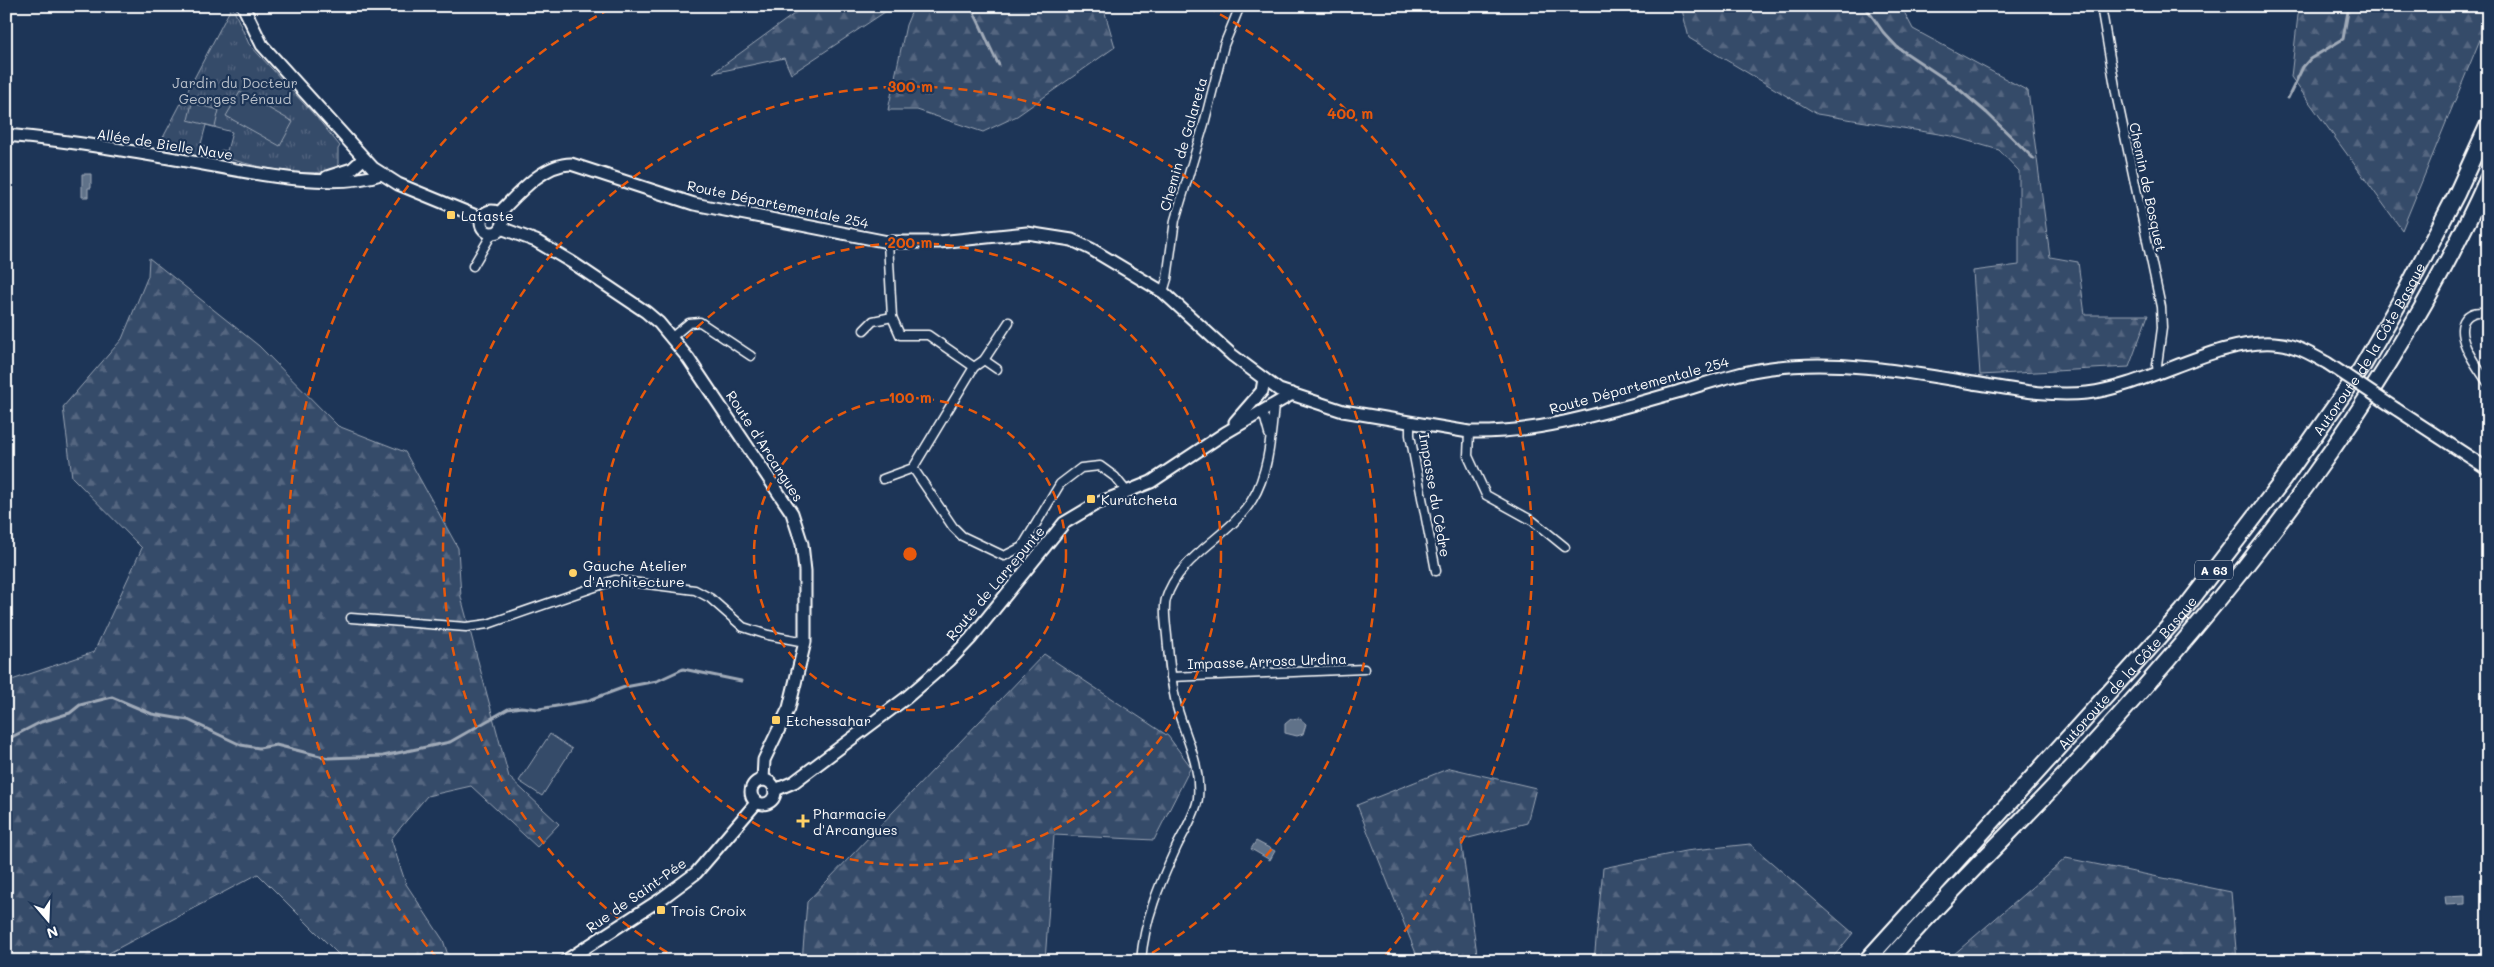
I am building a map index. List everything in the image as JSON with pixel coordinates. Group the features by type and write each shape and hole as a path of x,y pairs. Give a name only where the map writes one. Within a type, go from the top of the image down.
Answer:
{"highway":[{"name":"Autoroute de la Côte Basque","path":"1866,961 2182,612 2283,480 2361,369 2406,291 2457,193 2488,125"},
{"name":"Autoroute de la Côte Basque","path":"1888,961 2087,752 2201,624 2268,537 2298,497 2380,377 2426,299 2488,178"}],"street":[{"path":"242,6 262,45 363,159 381,174 398,184 481,218"},
{"name":"Chemin de Galareta","path":"1163,292 1167,279 1175,220 1204,124 1224,45 1240,6"},
{"name":"Chemin de Bosquet","path":"2101,6 2117,98 2161,307 2162,328 2157,365 2158,373"},
{"name":"Allée de Bielle Nave","path":"6,135 209,165 265,176 354,181 381,174"},
{"name":"Allée de Bielle Nave","path":"319,179 352,169 363,159"},
{"name":"Route Départementale 254","path":"499,213 525,188 559,164 571,164 694,204 888,242 939,242 1028,234 1049,235 1072,240 1091,249 1163,292 1232,355 1264,379 1292,394 1344,411 1469,432 1527,428 1620,408 1744,373 1806,364 1855,367 2045,394 2068,394 2106,390 2232,347 2260,342 2290,345 2327,363 2488,469"},
{"path":"472,266 503,221 499,213 490,211 481,218"},
{"path":"481,218 483,229 497,230"},
{"name":"Route d'Arcangues","path":"497,230 536,241 646,312 672,337 728,415 792,513 802,544 805,571 805,642 789,708 764,760 763,780"},
{"path":"888,242 892,317 900,334 928,335 974,367"},
{"path":"2488,313 2480,311 2468,315 2463,322 2462,334 2471,356 2488,383"},
{"path":"864,330 873,321 892,317"},
{"path":"672,337 688,324 700,322 751,356"},
{"path":"883,479 913,468 974,367 984,360 1009,322"},
{"path":"984,360 997,369"},
{"name":"Route de Larrepunte","path":"1225,433 1262,391 1264,379"},
{"name":"Route de Larrepunte","path":"775,790 794,782 866,728 950,660 971,638 1064,523 1083,510 1152,482 1225,433 1292,394"},
{"path":"1141,961 1143,936 1162,880 1198,801 1198,775 1195,756 1177,708 1171,678 1166,600 1172,584 1186,565 1228,528 1252,501 1258,488 1270,438 1266,409 1258,396"},
{"path":"1266,409 1265,419 1270,438"},
{"name":"Impasse du Cèdre","path":"1410,423 1436,571"},
{"path":"1469,432 1468,456 1486,495 1533,521 1565,547"},
{"path":"913,468 953,527 962,536 1004,556 1022,547 1060,484 1081,468 1100,466 1115,478 1126,492"},
{"path":"351,618 466,627 488,624 615,580 695,590 710,598 743,627 768,635 805,642"},
{"name":"Impasse Arrosa Urdina","path":"1171,678 1364,669"},
{"path":"763,780 772,784 775,790 771,800 764,803 757,802 752,796 752,789 756,782 763,780"},
{"name":"Rue de Saint-Pée","path":"565,961 661,899 696,873 757,802"},
{"path":"2477,961 2488,958"}],"green space":[{"name":"Jardin du Docteur Georges Pénaud","path":"232,6 249,44 318,119 340,146 338,149 338,166 328,171 314,173 298,172 263,167 220,156 221,150 227,151 232,132 206,125 201,144 205,146 202,157 156,151"},
{"path":"805,6 894,6 791,74 784,58 713,73"},
{"path":"914,6 1103,6 1115,47 1017,116 983,132 917,110 888,110 906,25"},
{"path":"1681,6 1901,6 1913,29 2028,91 2050,257 2078,262 2085,315 2148,315 2129,367 1980,375 1973,271 2019,265 2019,171 1999,150 1951,136 1817,114 1689,38"},
{"path":"2299,6 2488,6 2488,20 2402,230 2291,77"},
{"path":"240,92 293,122 280,146 226,116"},
{"path":"192,103 219,110 215,127 188,120"},
{"path":"149,258 259,346 338,426 405,452 458,548 461,597 509,777 559,824 537,847 471,786 427,796 391,839 406,884 443,940 450,961 345,961 258,874 109,953 111,961 6,961 6,682 94,652 142,548 72,477 63,407 122,339 148,276"},
{"path":"1044,654 1168,736 1191,767 1154,840 1054,835 1045,961 802,961 807,902"},
{"path":"550,734 572,749 542,796 519,781"},
{"path":"1450,768 1536,788 1527,823 1461,840 1478,961 1419,961 1357,805"},
{"path":"1750,844 1853,933 1830,961 1594,961 1603,868 1685,851"},
{"path":"2066,858 2231,892 2237,961 1946,961"}],"shaded area":[{"path":"82,174 91,174 91,188 88,188 88,197 82,197"},
{"path":"1299,718 1306,724 1303,734 1297,736 1285,733 1285,724 1291,719"},
{"path":"1256,841 1275,851 1270,860 1251,849"},
{"path":"2465,895 2465,904 2446,905 2445,896"}],"waterway":[{"path":"970,6 999,65"},
{"path":"1865,6 1883,32 1897,47 1954,85 1987,113 2034,159"},
{"path":"2288,98 2303,67 2310,59 2343,39 2349,6"},
{"path":"6,740 41,722 70,713 80,705 112,697 152,714 188,720 241,745 259,748 276,745 328,758 383,756 450,742 508,709 521,707 539,709 587,701 625,687 657,681 683,669 741,681"}],"place":[{"name":"Lataste","path":"451,215"},
{"name":"Kurutcheta","path":"1091,499"},
{"name":"Gauche Atelier d'Architecture","path":"573,573"},
{"name":"Etchessahar","path":"776,720"},
{"name":"Pharmacie d'Arcangues","path":"803,821"},
{"name":"Trois Croix","path":"661,910"}]}
